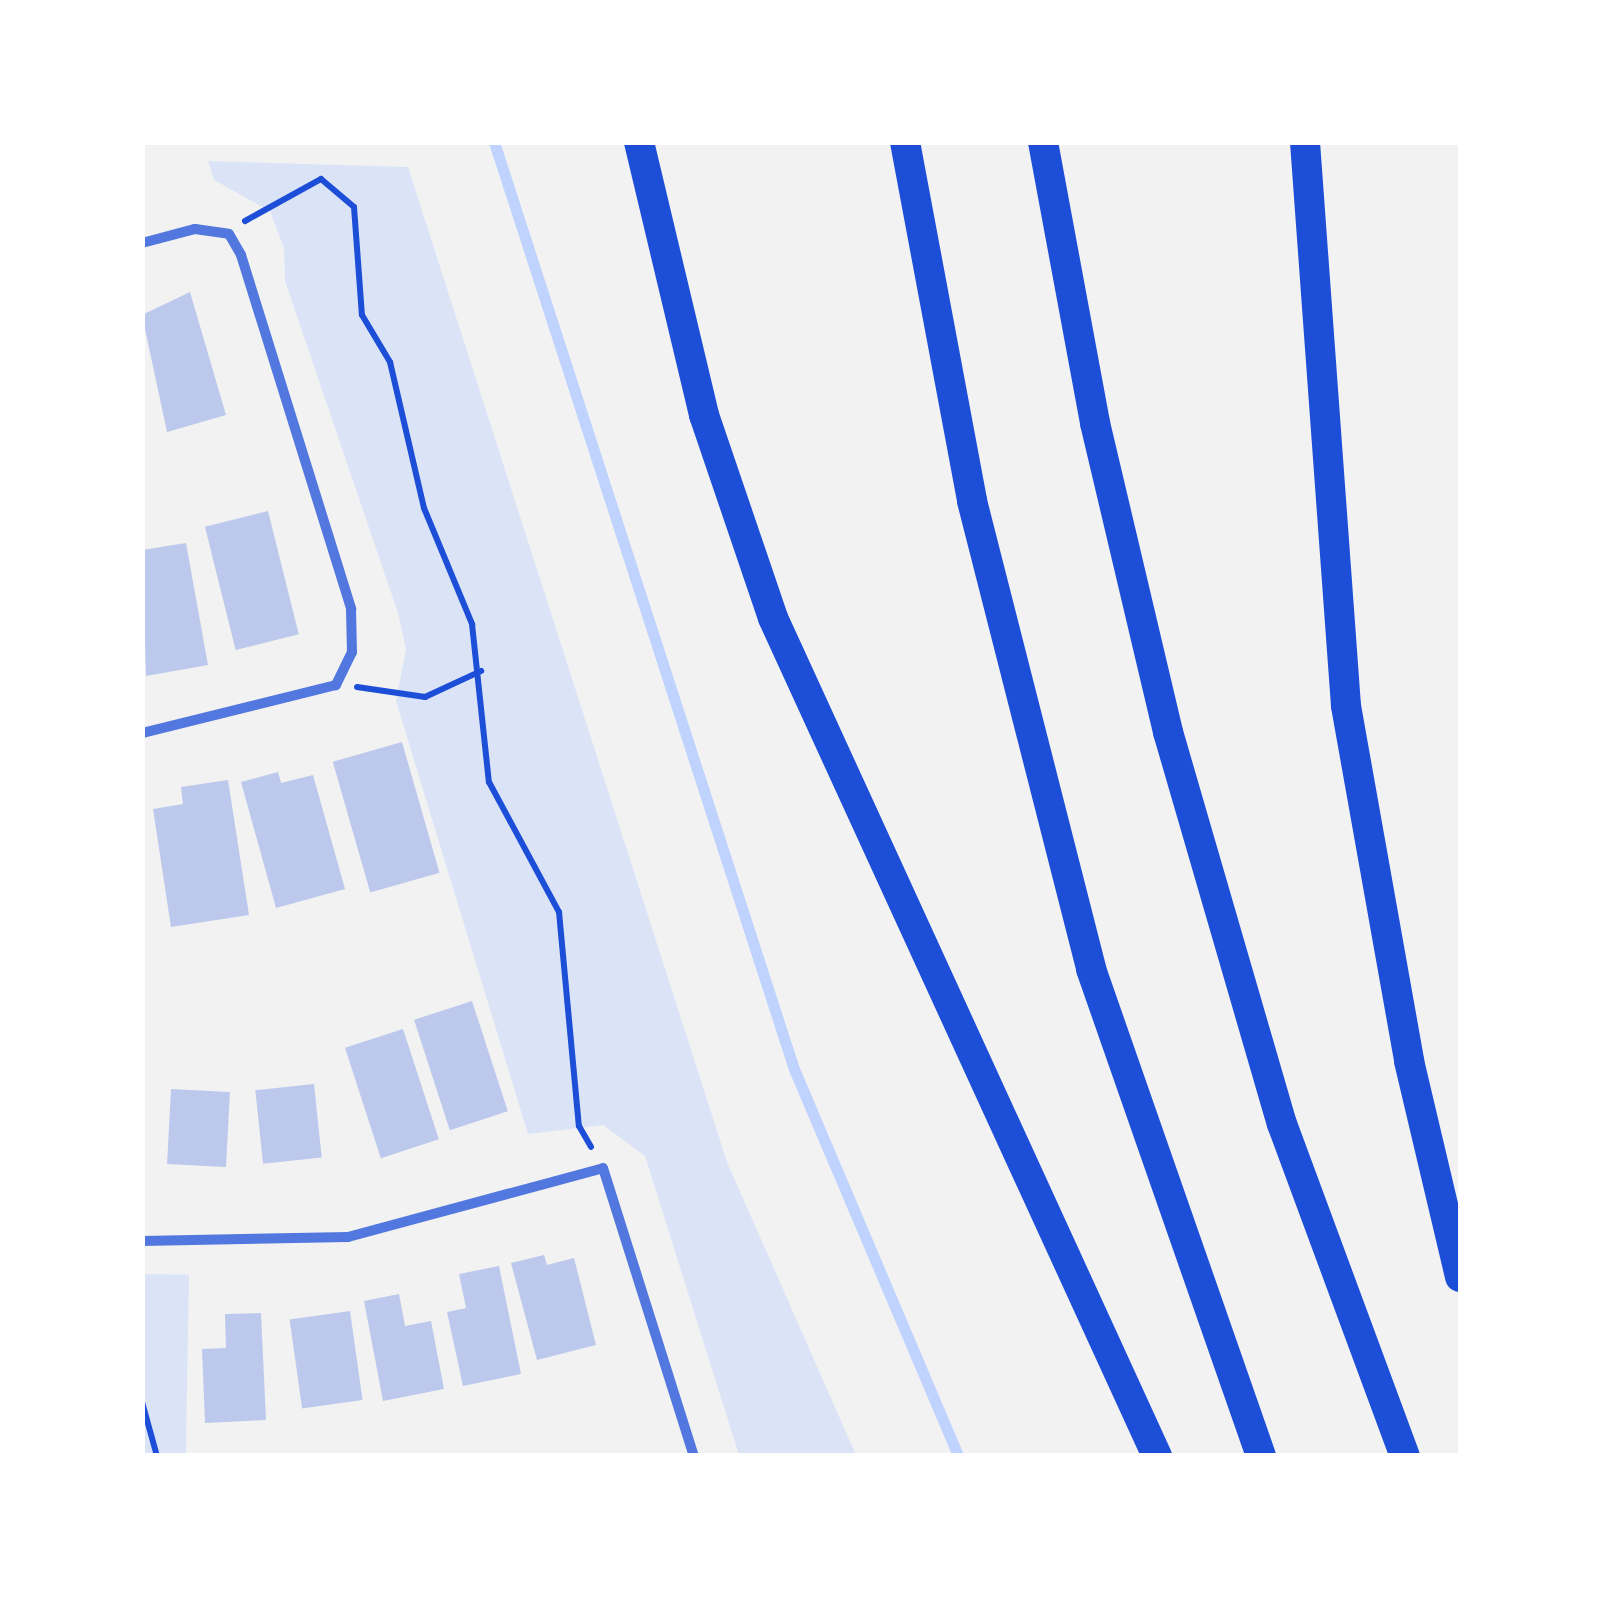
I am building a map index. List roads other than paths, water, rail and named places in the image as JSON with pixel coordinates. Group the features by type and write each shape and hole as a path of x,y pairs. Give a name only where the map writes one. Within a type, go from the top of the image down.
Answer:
{"highway":[{"path":"639,142 704,416 773,618 1157,1456"},
{"path":"905,142 972,501 1090,970 1261,1456"},
{"path":"1044,142 1095,423 1182,783 1282,1124 1405,1456"},
{"path":"1305,142 1348,724 1409,1061 1460,1277"}],"street":[{"path":"142,243 195,228 229,234 351,609 352,652 336,685 142,733"},
{"path":"142,1241 348,1236 603,1168 694,1456"}],"waterway":[{"path":"494,142 794,1069 958,1456"}]}
